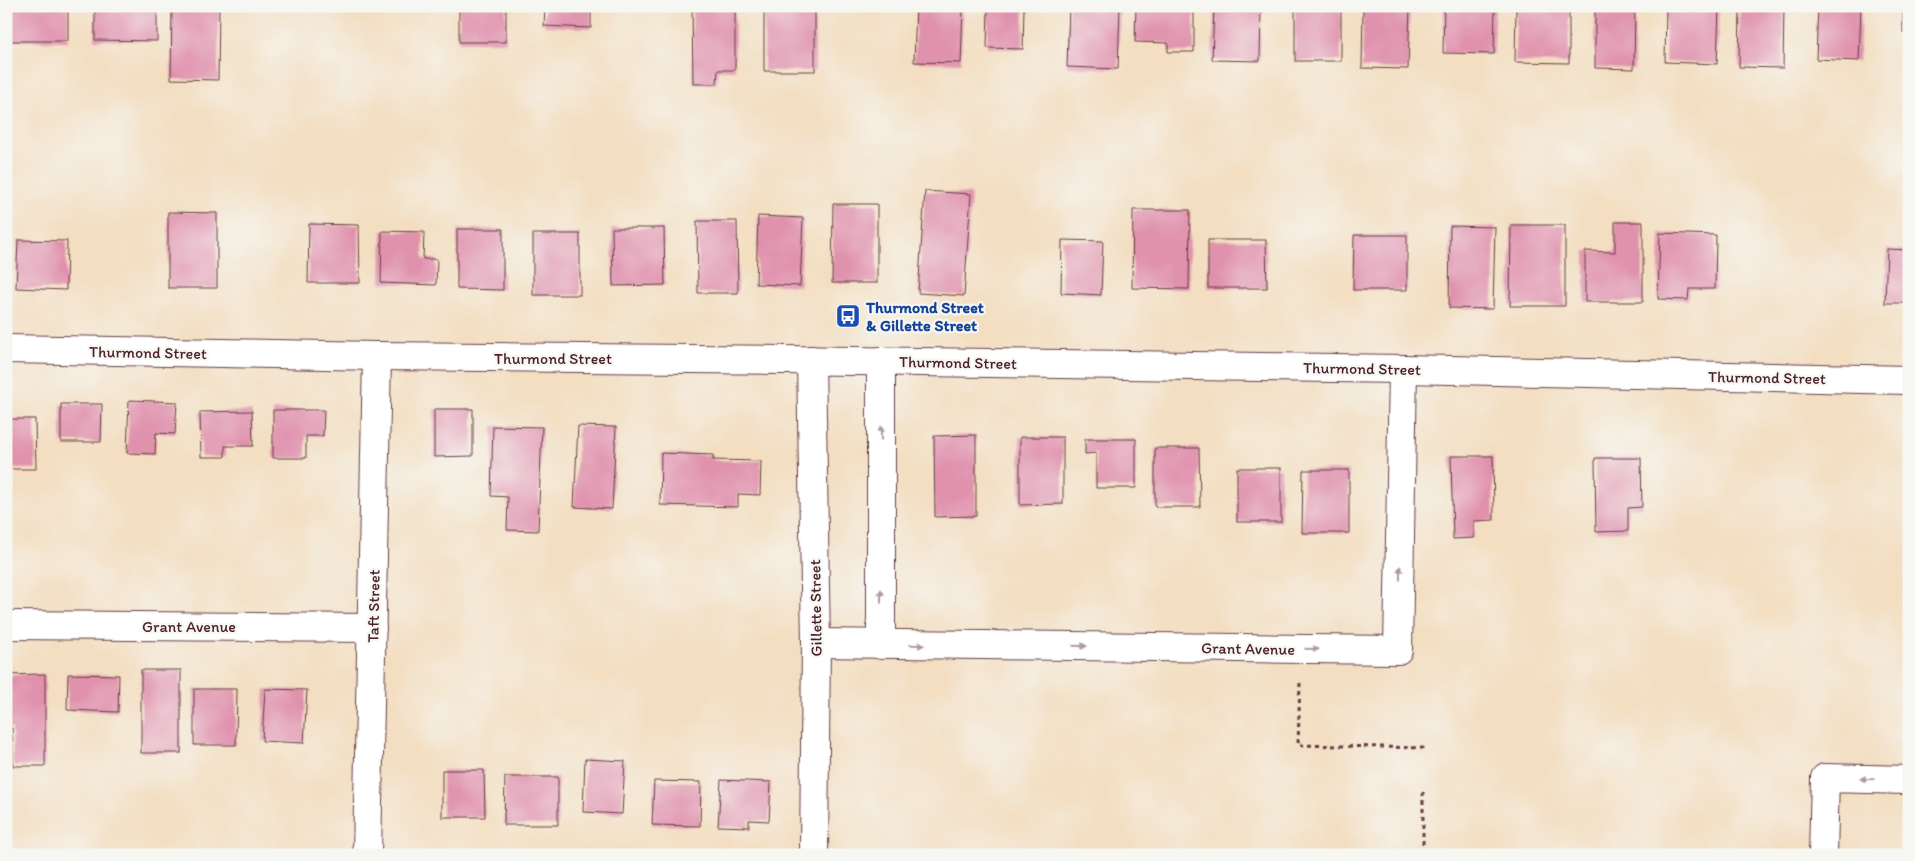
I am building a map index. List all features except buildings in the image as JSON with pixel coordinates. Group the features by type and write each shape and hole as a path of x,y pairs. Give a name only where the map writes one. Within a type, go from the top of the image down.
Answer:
{"street":[{"name":"Thurmond Street","path":"6,349 377,356 1403,369 1909,380"},
{"name":"Taft Street","path":"367,855 377,356"},
{"name":"Gillette Street","path":"811,360 816,643 814,855"},
{"path":"881,361 881,644"},
{"name":"Grant Avenue","path":"816,643 1398,650 1403,369"},
{"name":"Grant Avenue","path":"6,625 372,628"},
{"path":"1823,855 1825,778 1909,780"}],"path":[{"path":"1300,682 1298,745 1423,748 1423,753"},
{"path":"1423,790 1423,844"}],"place":[{"name":"Thurmond Street & Gillette Street","path":"848,316"}]}
